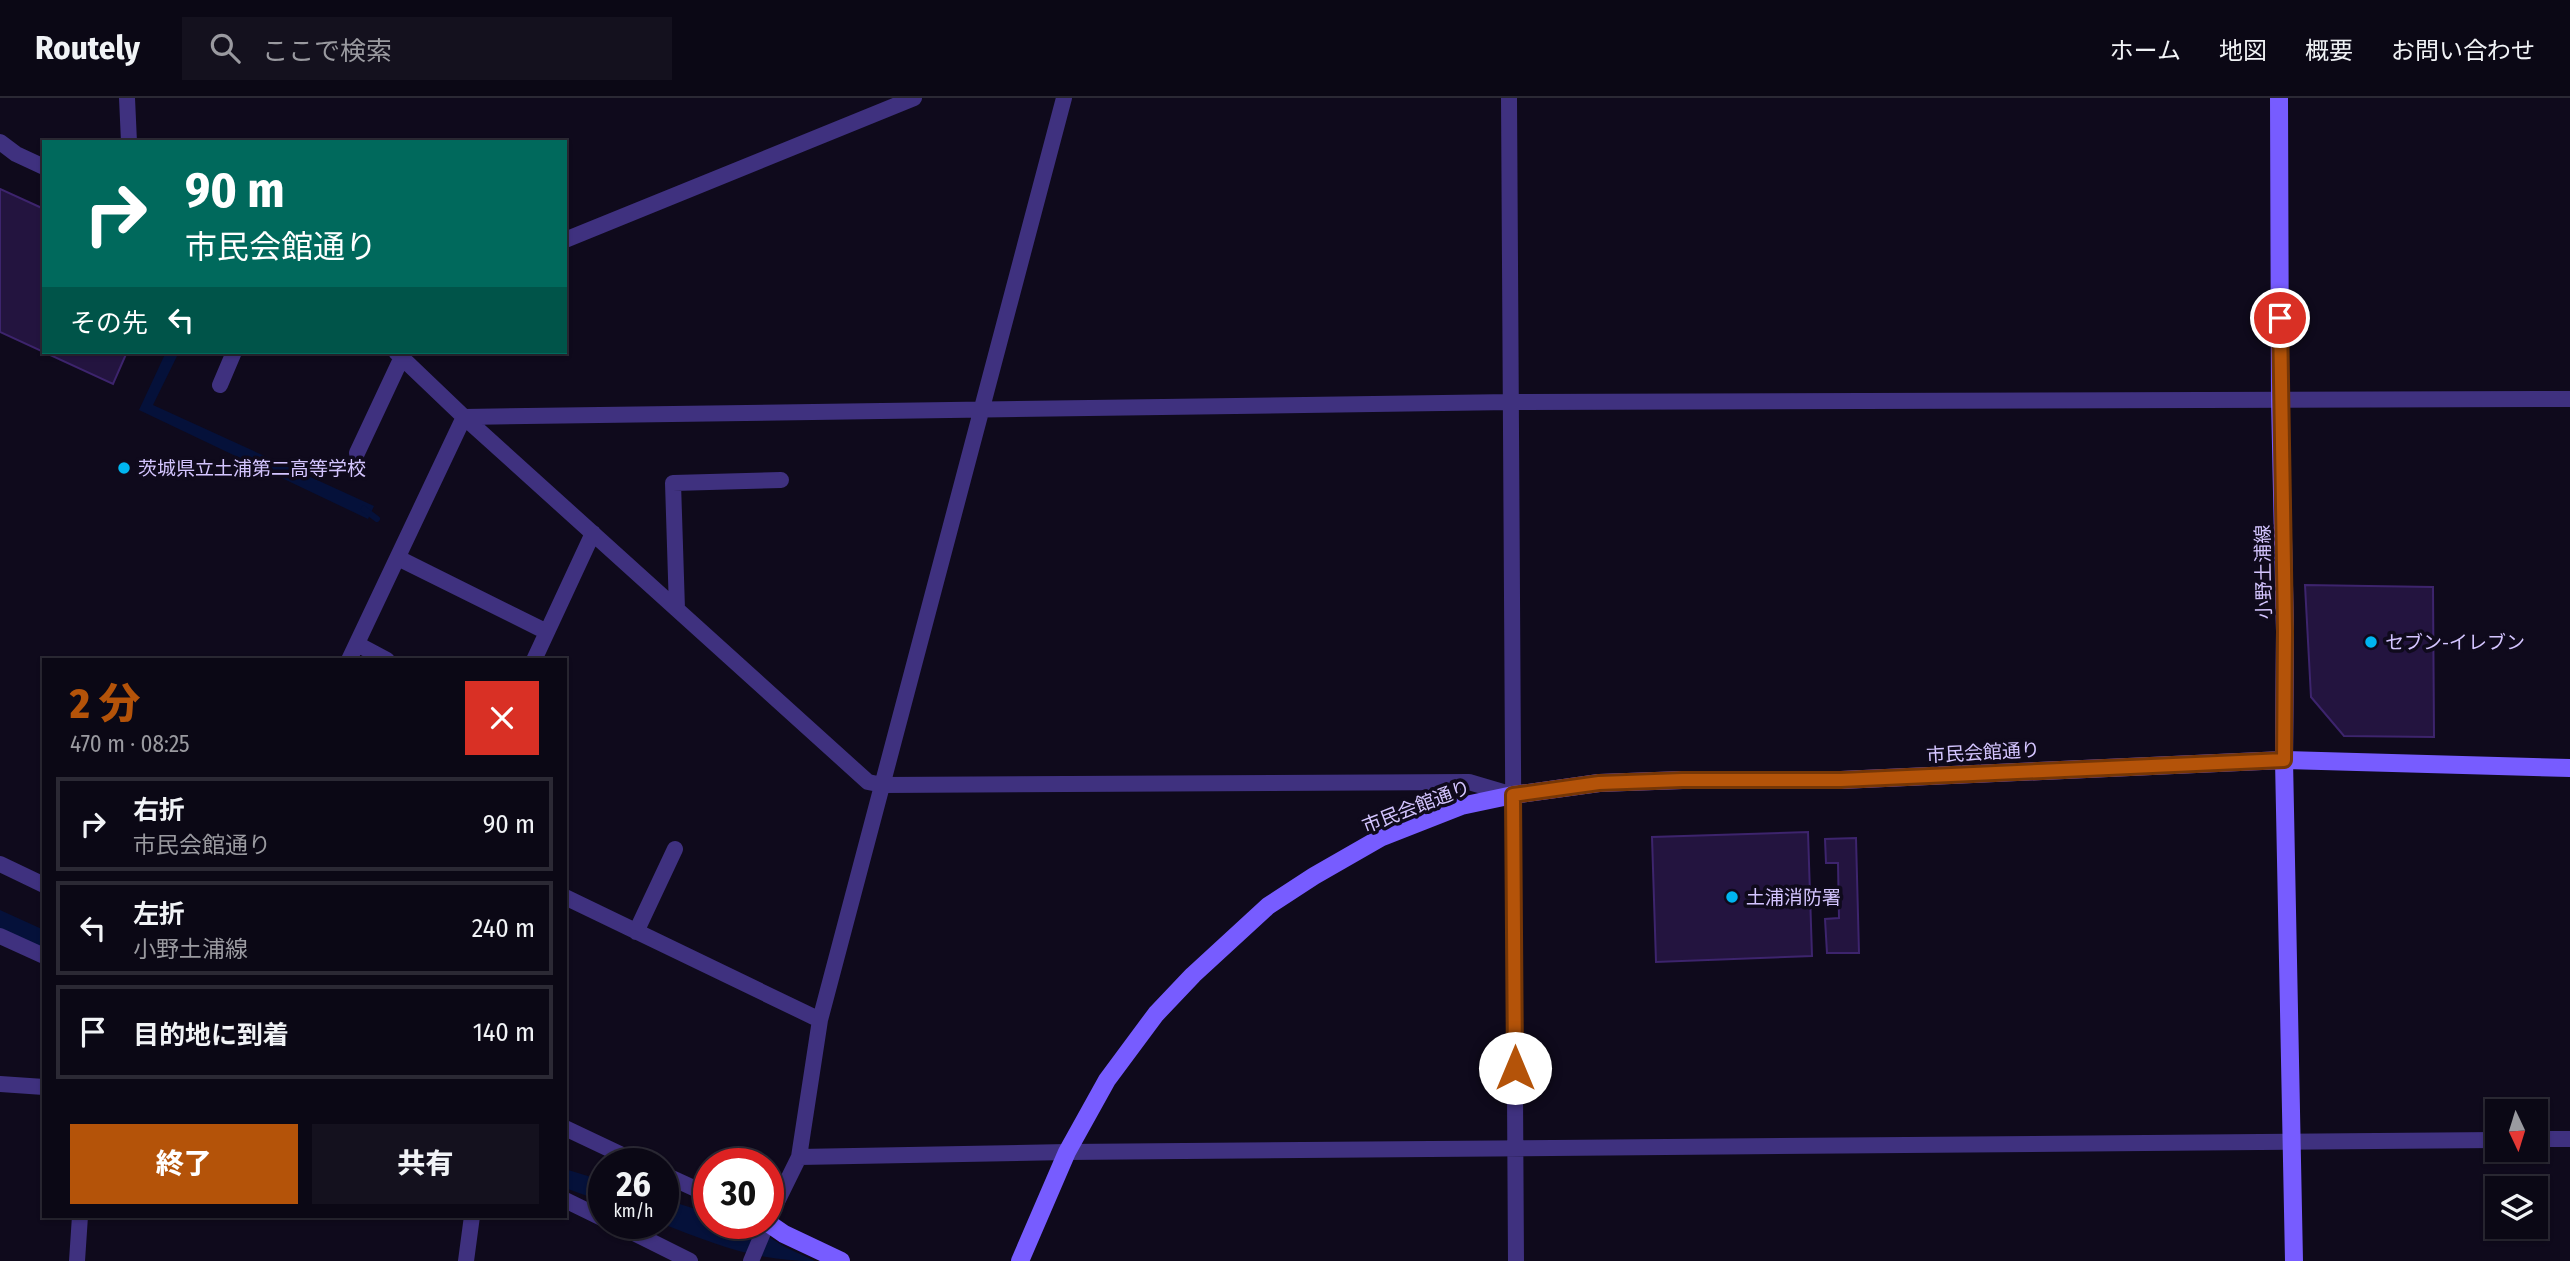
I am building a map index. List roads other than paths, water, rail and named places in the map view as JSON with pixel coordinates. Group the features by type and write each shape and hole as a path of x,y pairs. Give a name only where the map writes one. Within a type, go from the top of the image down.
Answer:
{"street":[{"path":"127,98 129,140"},
{"path":"567,239 914,98"},
{"path":"784,1189 799,1157 820,1020 1064,98"},
{"path":"1508,98 1516,1261"},
{"name":"小野土浦線","path":"2279,98 2284,760 2294,1261"},
{"path":"0,142 16,154 42,166"},
{"path":"220,385 233,354"},
{"path":"357,453 399,354 464,417 868,782 883,785 1469,782 1513,795"},
{"path":"464,417 1511,402 2570,399"},
{"path":"350,658 464,417"},
{"path":"677,610 673,483 781,480"},
{"path":"535,658 593,533"},
{"path":"398,558 547,632"},
{"path":"357,644 383,658"},
{"path":"2284,760 2570,768"},
{"name":"市民会館通り","path":"1020,1261 1067,1152 1107,1080 1156,1014 1193,975 1268,906 1382,837 1461,806 1513,795 1599,783 1841,780 2284,760"},
{"path":"636,932 675,849"},
{"path":"0,864 42,884"},
{"path":"567,898 820,1020"},
{"path":"0,936 42,956"},
{"path":"0,1084 42,1087"},
{"path":"567,1129 607,1148"},
{"path":"2548,1139 2570,1139"},
{"path":"799,1157 1067,1152 2485,1140"},
{"path":"567,1201 588,1211"},
{"path":"77,1261 80,1218"},
{"path":"466,1261 472,1218"},
{"path":"784,1234 841,1261"},
{"path":"646,1239 690,1261"},
{"path":"751,1261 761,1239"}],"water":[{"path":"165,354 178,354 153,405 374,506 368,519 139,410"},
{"path":"0,910 42,929 42,949 0,929"},
{"path":"567,1170 588,1176 588,1196 567,1189"},
{"path":"679,1204 693,1208 693,1235 679,1230"},
{"path":"703,1239 772,1239 815,1261 754,1255"}],"waterway":[{"path":"364,509 377,519"}],"place":[{"name":"茨城県立土浦第二高等学校","path":"124,468"},
{"name":"セブン-イレブン","path":"2371,642"},
{"name":"土浦消防署","path":"1732,897"}]}
